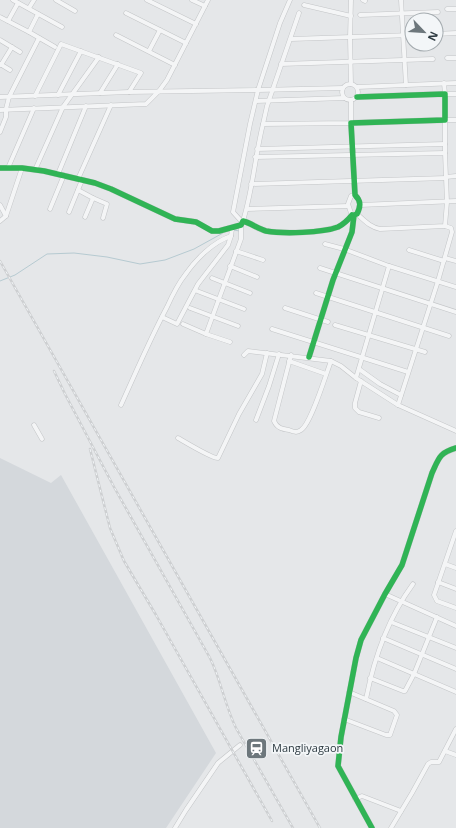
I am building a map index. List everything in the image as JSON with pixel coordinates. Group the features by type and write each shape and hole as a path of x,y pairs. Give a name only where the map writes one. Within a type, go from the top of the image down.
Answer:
{"street":[{"path":"13,0 62,27"},
{"path":"29,8 34,0"},
{"path":"56,0 75,11"},
{"path":"147,0 196,24"},
{"path":"192,0 205,6"},
{"path":"0,110 146,104 160,91 208,0"},
{"path":"242,224 233,212 250,124 258,90 280,23 290,0"},
{"path":"351,0 351,84"},
{"path":"400,0 402,14 403,60 406,85"},
{"path":"8,21 18,3"},
{"path":"304,5 351,16"},
{"path":"447,9 456,8"},
{"path":"206,334 241,237 242,224 247,209 255,157 269,100 299,13"},
{"path":"28,32 38,14"},
{"path":"126,14 186,43"},
{"path":"360,15 402,14"},
{"path":"0,17 55,47"},
{"path":"149,51 160,30"},
{"path":"444,34 456,33"},
{"path":"116,35 175,65"},
{"path":"291,39 402,35"},
{"path":"0,132 6,117 9,97 39,38"},
{"path":"0,40 20,52"},
{"path":"35,96 61,44 141,73 129,92"},
{"path":"10,70 1,65 12,47"},
{"path":"58,95 81,51"},
{"path":"35,170 62,107 99,58"},
{"path":"447,58 456,58"},
{"path":"282,64 433,59"},
{"path":"100,93 118,64"},
{"path":"398,405 422,327 438,282 452,232 448,227 444,83"},
{"path":"0,97 160,91 343,88 351,84 357,87 456,83"},
{"path":"357,87 359,92 357,97"},
{"path":"343,88 342,93 344,98"},
{"path":"256,101 344,98 350,100 357,97 456,94"},
{"path":"309,357 328,296 360,205 358,198 355,195 350,100"},
{"path":"69,212 78,190 80,179 111,105"},
{"path":"50,209 86,106"},
{"path":"8,168 34,108"},
{"path":"263,124 456,120"},
{"path":"257,149 445,144"},
{"path":"255,157 445,153"},
{"path":"0,168 22,168 80,179 111,189 175,219 196,222 208,229 232,232 241,237"},
{"path":"0,221 6,216 22,168"},
{"path":"251,184 456,176"},
{"path":"78,190 108,204 103,218"},
{"path":"355,195 351,196 349,199 348,206 355,218 374,228 448,227"},
{"path":"85,217 93,198"},
{"path":"360,205 456,201"},
{"path":"0,205 6,216"},
{"path":"247,209 348,206"},
{"path":"121,405 162,317 184,275 198,260 222,239 242,224 248,222 256,228 273,232 326,230 336,228 355,218"},
{"path":"162,317 177,324 200,281 228,244 232,232"},
{"path":"325,244 456,287"},
{"path":"236,250 263,260"},
{"path":"409,250 456,261"},
{"path":"230,266 257,277"},
{"path":"356,378 389,266"},
{"path":"320,268 456,312"},
{"path":"212,278 250,293"},
{"path":"197,291 244,309"},
{"path":"316,293 449,336"},
{"path":"190,308 238,326"},
{"path":"285,308 328,322"},
{"path":"183,324 230,342"},
{"path":"335,325 425,352"},
{"path":"272,329 408,372"},
{"path":"244,355 248,351 309,357 331,361 341,366 356,378 398,405 456,431"},
{"path":"178,438 207,453 213,458 218,458 262,374 267,353"},
{"path":"256,420 279,354"},
{"path":"291,355 274,421 280,428 296,432 304,428 308,422 331,361"},
{"path":"289,361 326,374"},
{"path":"359,370 380,384 401,395"},
{"path":"361,381 355,408 359,412 379,418"},
{"path":"34,425 42,439"},
{"path":"372,828 338,766 344,719 356,658 362,640 385,594 402,565 438,459 445,451 456,448"},
{"path":"456,531 454,545 445,564 434,595 434,598 437,601 456,608"},
{"path":"445,564 456,568"},
{"path":"438,582 456,589"},
{"path":"366,698 370,678 383,638 400,601 413,584"},
{"path":"385,594 456,626"},
{"path":"370,678 405,691 414,674 437,617"},
{"path":"391,622 456,648"},
{"path":"383,638 456,669"},
{"path":"377,658 456,692"},
{"path":"344,719 386,736 390,735 397,715 396,713 366,698 349,692"},
{"path":"391,828 428,764 431,762 440,762 455,736 456,729"},
{"path":"175,828 218,763 240,745"},
{"path":"445,751 456,755"},
{"path":"355,799 362,796 401,811"}],"shaded area":[{"path":"0,458 51,483 61,475 216,753 166,828 0,828"}],"waterway":[{"path":"233,230 240,231"},
{"path":"0,281 15,275 47,254 74,253 107,257 140,264 165,260 194,249 223,233"}],"railway":[{"path":"0,261 320,828"},
{"path":"54,371 114,487 210,658 236,728 293,828"},
{"path":"90,449 110,528 124,561 272,821"}],"traffic: fast":[{"path":"309,357 333,280 352,232 354,215 357,214 360,206 355,195 351,123 445,120 445,94 357,97"},
{"path":"0,168 22,168 44,171 95,183 175,219 196,222 212,231 219,231 241,225 243,221 266,231 292,233 313,232 338,227 346,222 352,215"},
{"path":"372,828 338,766 341,737 356,658 361,640 402,565 436,463 443,454 456,448"}],"place":[{"name":"Mangliyagaon","path":"256,748"}]}
